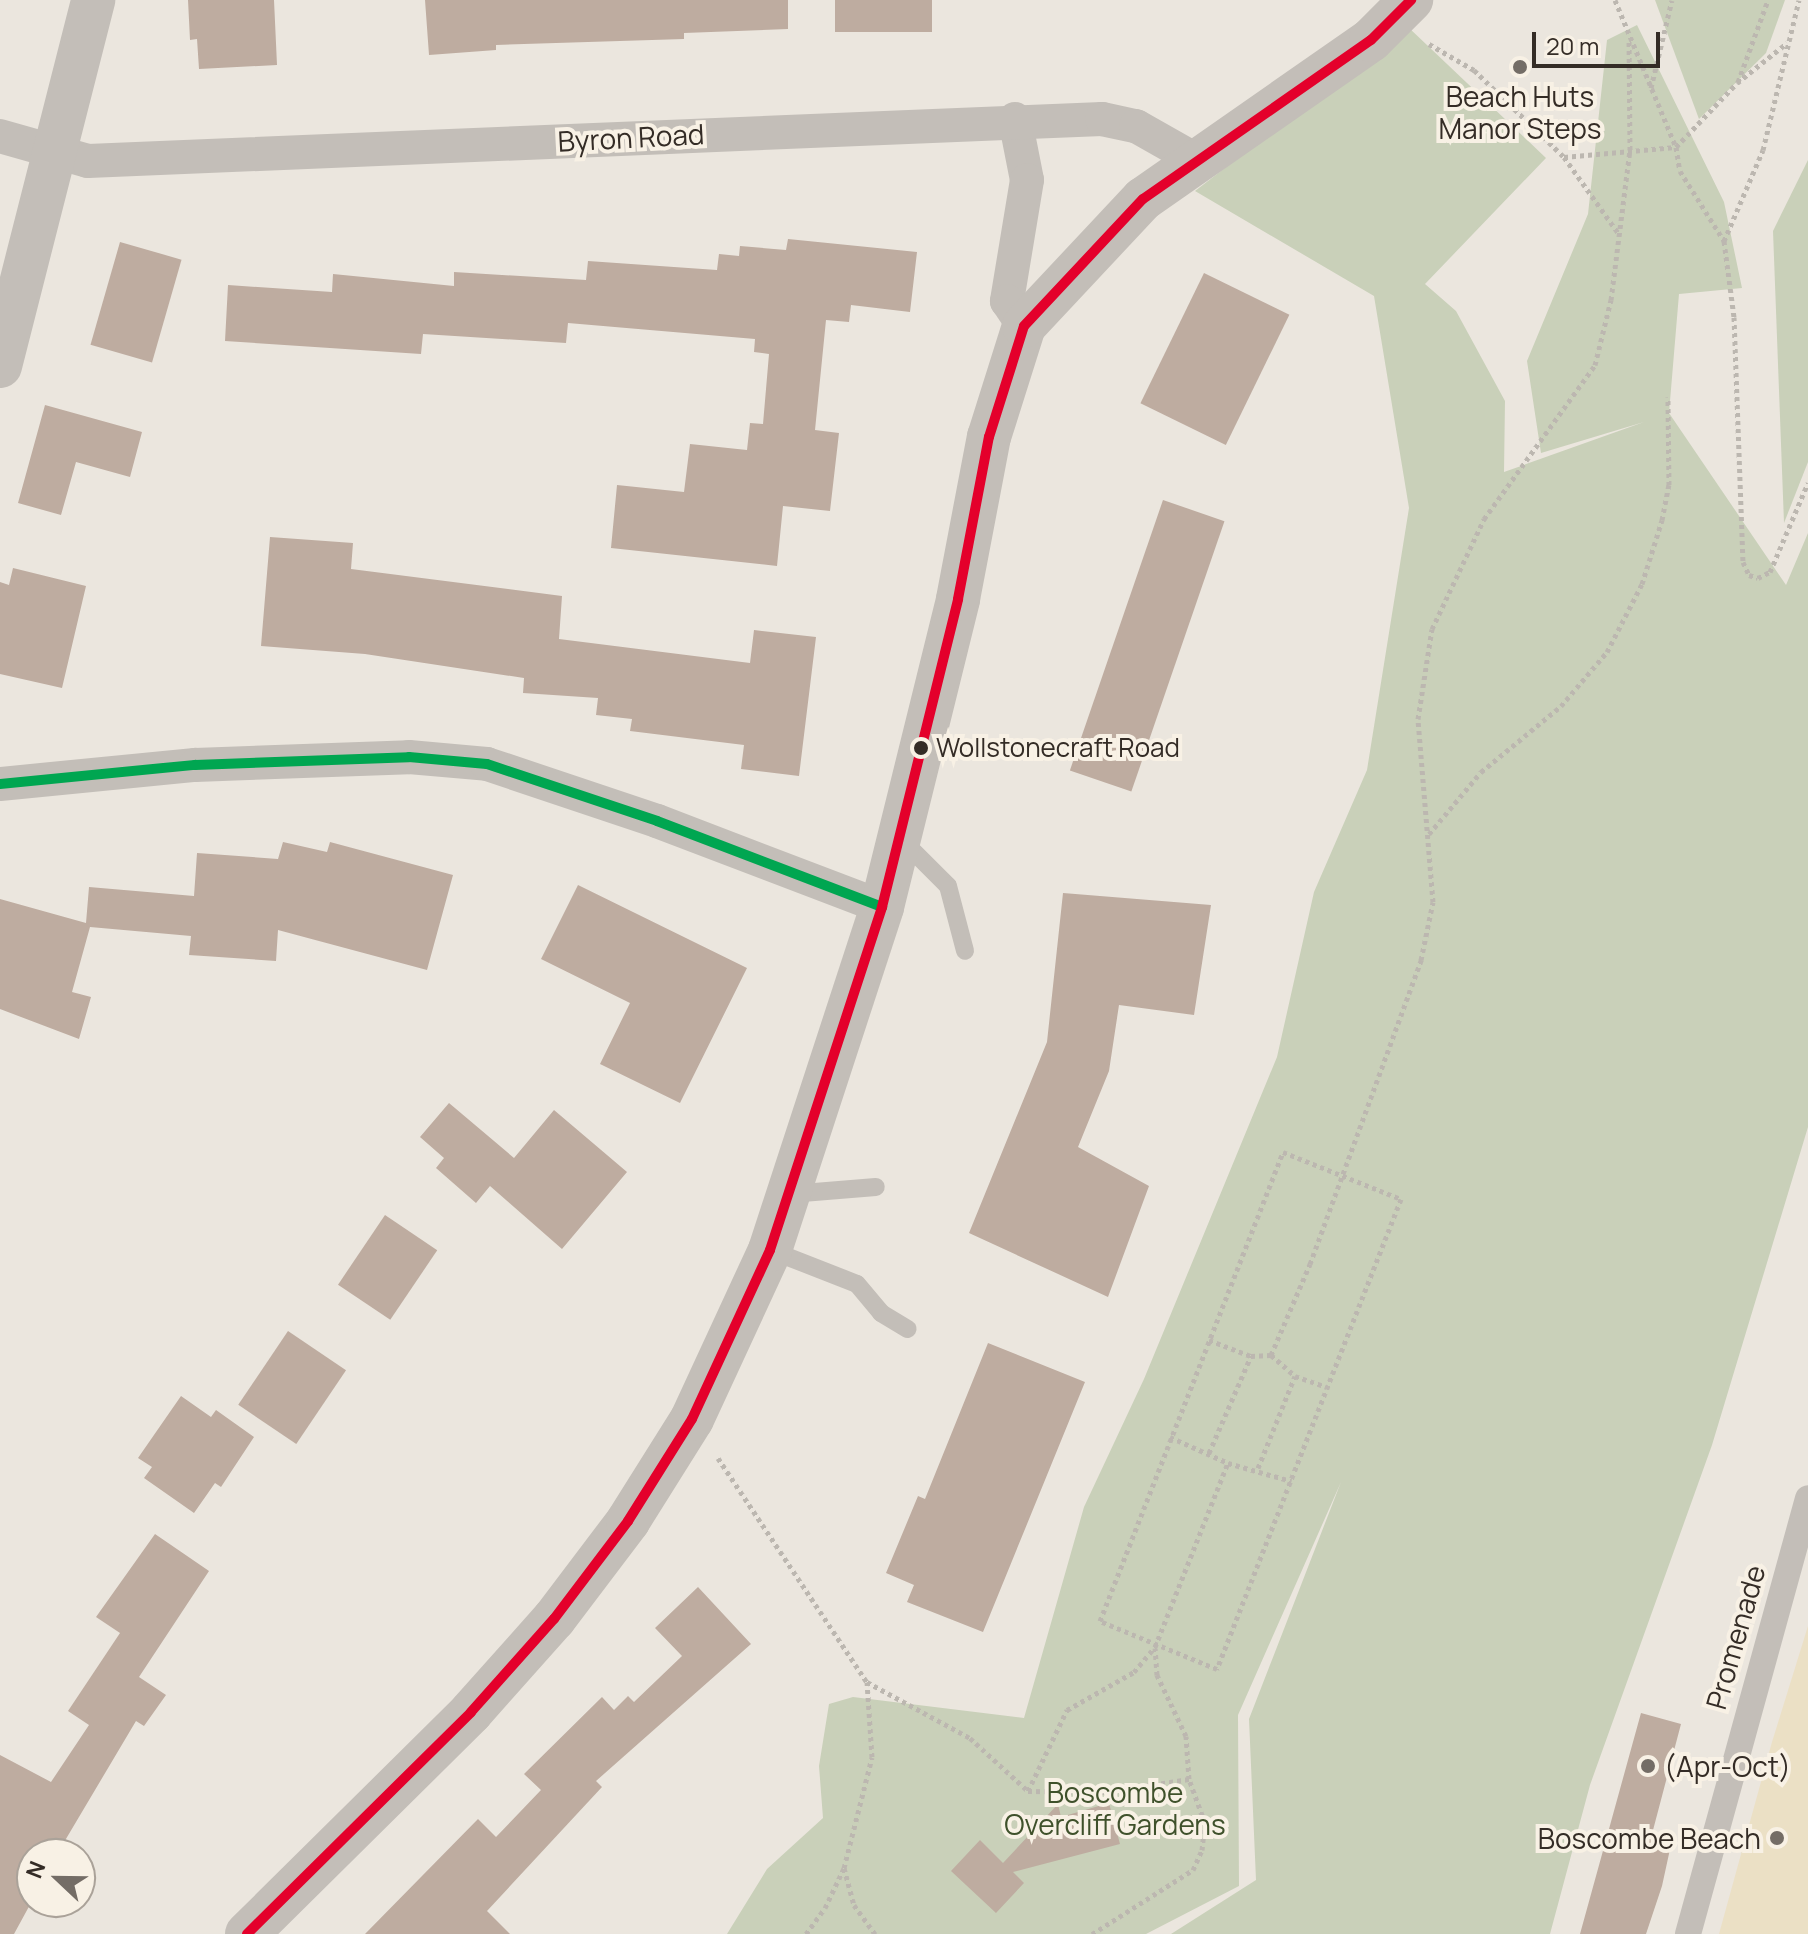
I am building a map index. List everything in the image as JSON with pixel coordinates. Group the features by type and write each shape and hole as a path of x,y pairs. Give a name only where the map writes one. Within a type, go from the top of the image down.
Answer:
{"street":[{"path":"0,366 57,152 93,0"},
{"path":"247,1934 471,1712 554,1619 628,1521 692,1419 770,1250 882,907 958,599 989,437 1024,326 1143,199 1371,40 1411,0"},
{"path":"1015,119 1027,180 1007,301 1024,326"},
{"name":"Byron Road","path":"0,136 88,161 1015,119 1102,119 1136,126 1196,160"},
{"path":"0,784 38,776 195,765 409,757 487,764 657,821 882,907"},
{"name":"Promenade","path":"1688,1934 1808,1498"}],"lane":[{"path":"900,839 948,886 965,951"},
{"path":"788,1195 876,1187"},
{"path":"770,1250 857,1284 881,1313 908,1329"}],"path":[{"path":"1615,0 1629,41 1676,147 1680,171 1724,241 1734,317 1743,562 1749,575 1758,578 1770,572 1808,483"},
{"path":"1650,89 1672,0"},
{"path":"1737,83 1768,0"},
{"path":"1724,241 1763,150 1799,0"},
{"path":"1271,1355 1343,1176 1421,960 1433,902 1418,719 1432,629 1484,519 1595,365 1611,300 1630,150 1629,41"},
{"path":"1421,50 1431,42 1474,70 1564,157 1619,235"},
{"path":"1564,157 1676,147 1737,83 1787,43"},
{"path":"1428,835 1481,772 1561,706 1607,652 1642,584 1662,520 1669,470 1668,397"},
{"path":"1283,1152 1401,1199 1217,1669 1155,1647 1100,1621 1209,1340 1283,1152"},
{"path":"1209,1340 1251,1356 1271,1355 1295,1376 1327,1387"},
{"path":"1209,1453 1251,1356"},
{"path":"1258,1468 1295,1376"},
{"path":"692,1419 867,1682 970,1738 1028,1791 1106,1792 1189,1779"},
{"path":"1170,1437 1228,1463 1258,1468 1291,1481"},
{"path":"1028,1791 1067,1710 1134,1672 1155,1647 1228,1463"},
{"path":"1092,1934 1193,1870 1205,1823 1189,1779 1186,1736 1157,1675 1155,1647"},
{"path":"806,1934 844,1868 872,1757 867,1682"},
{"path":"844,1868 854,1905 875,1934"}],"green space":[{"path":"1655,0 1785,0 1766,53 1699,119"},
{"name":"Boscombe Overcliff Gardens","path":"1637,25 1724,202 1742,288 1679,294 1669,413 1786,585 1808,533 1808,1127 1712,1445 1590,1785 1550,1934 1171,1934 1256,1880 1249,1719 1341,1482 1238,1715 1239,1886 1146,1934 727,1934 767,1869 823,1818 819,1766 829,1704 853,1697 1024,1718 1084,1507 1144,1379 1277,1057 1314,892 1367,770 1409,508 1374,296 1195,191 1408,27 1546,158 1425,284 1456,311 1505,401 1504,472 1644,422 1541,453 1527,361 1588,214 1607,40"},
{"path":"1808,160 1808,462 1784,523 1773,231"}],"sand":[{"name":"Boscombe Beach","path":"1808,1626 1808,1934 1719,1934 1772,1742"}],"building":[{"path":"188,0 274,0 277,65 199,69 197,39 190,40"},
{"path":"425,0 788,0 788,29 684,33 684,39 496,45 496,50 429,55"},
{"path":"835,0 932,0 932,32 835,32"},
{"path":"788,239 917,252 910,312 851,305 849,322 826,320 815,430 839,433 830,511 783,506 777,566 611,548 617,485 684,492 690,444 747,450 750,423 763,424 769,354 754,352 755,339 568,323 566,343 423,334 421,354 225,341 228,285 332,292 333,274 454,286 454,272 586,280 588,261 717,270 719,254 739,256 740,246 786,250"},
{"path":"120,242 182,260 152,362 91,345"},
{"path":"1204,273 1289,315 1226,445 1140,403"},
{"path":"45,405 142,432 130,477 76,462 61,515 18,503"},
{"path":"1163,500 1224,521 1131,792 1070,770"},
{"path":"270,537 353,543 351,569 562,596 559,639 750,663 754,630 816,637 799,776 741,769 744,745 630,731 632,719 596,715 598,698 523,693 524,678 365,654 261,646"},
{"path":"13,568 86,586 62,688 0,674 0,582 9,585"},
{"path":"283,842 327,852 330,842 453,875 427,970 278,930 276,961 189,955 191,936 90,927 72,992 91,997 79,1039 0,1009 0,899 86,923 89,887 194,896 197,853 278,859"},
{"path":"578,885 747,968 680,1103 600,1064 630,1003 541,959"},
{"path":"1063,893 1211,905 1194,1015 1119,1005 1109,1071 1078,1147 1149,1186 1108,1297 969,1233 1047,1042"},
{"path":"449,1103 514,1158 554,1110 627,1172 562,1249 490,1186 476,1203 436,1168 444,1158 420,1137"},
{"path":"385,1215 437,1250 390,1320 338,1285"},
{"path":"288,1331 346,1370 296,1444 238,1405"},
{"path":"988,1343 1085,1382 983,1632 907,1602 914,1585 886,1573 918,1496 925,1499"},
{"path":"181,1396 211,1417 216,1410 254,1437 221,1487 215,1483 194,1513 144,1478 152,1467 138,1458"},
{"path":"155,1534 209,1571 139,1677 166,1695 144,1726 136,1721 67,1838 16,1838 16,1918 23,1918 14,1934 0,1934 0,1755 51,1782 89,1725 68,1711 120,1633 96,1617"},
{"path":"698,1587 751,1644 596,1781 602,1787 487,1911 510,1934 365,1934 478,1819 496,1837 541,1790 524,1774 602,1697 614,1710 628,1696 634,1702 682,1656 655,1628"},
{"path":"1641,1713 1681,1724 1652,1834 1672,1840 1662,1886 1646,1934 1580,1934"},
{"path":"1109,1803 1120,1844 1013,1872 1024,1883 996,1913 951,1871 980,1840 1003,1863 1058,1804 1061,1817"}],"transit line":[{"name":"20","path":"247,1934 471,1712 554,1619 628,1521 692,1419 770,1250 882,907 958,599 989,437 1024,326 1143,199 1371,40 1411,0"},
{"path":"0,784 195,765 409,757 487,764 657,821 882,907"}],"place":[{"name":"Beach Huts Manor Steps","path":"1520,67"},
{"name":"Wollstonecraft Road","path":"921,748"},
{"name":"(Apr-Oct)","path":"1648,1766"},
{"name":"Boscombe Beach","path":"1777,1838"}]}
